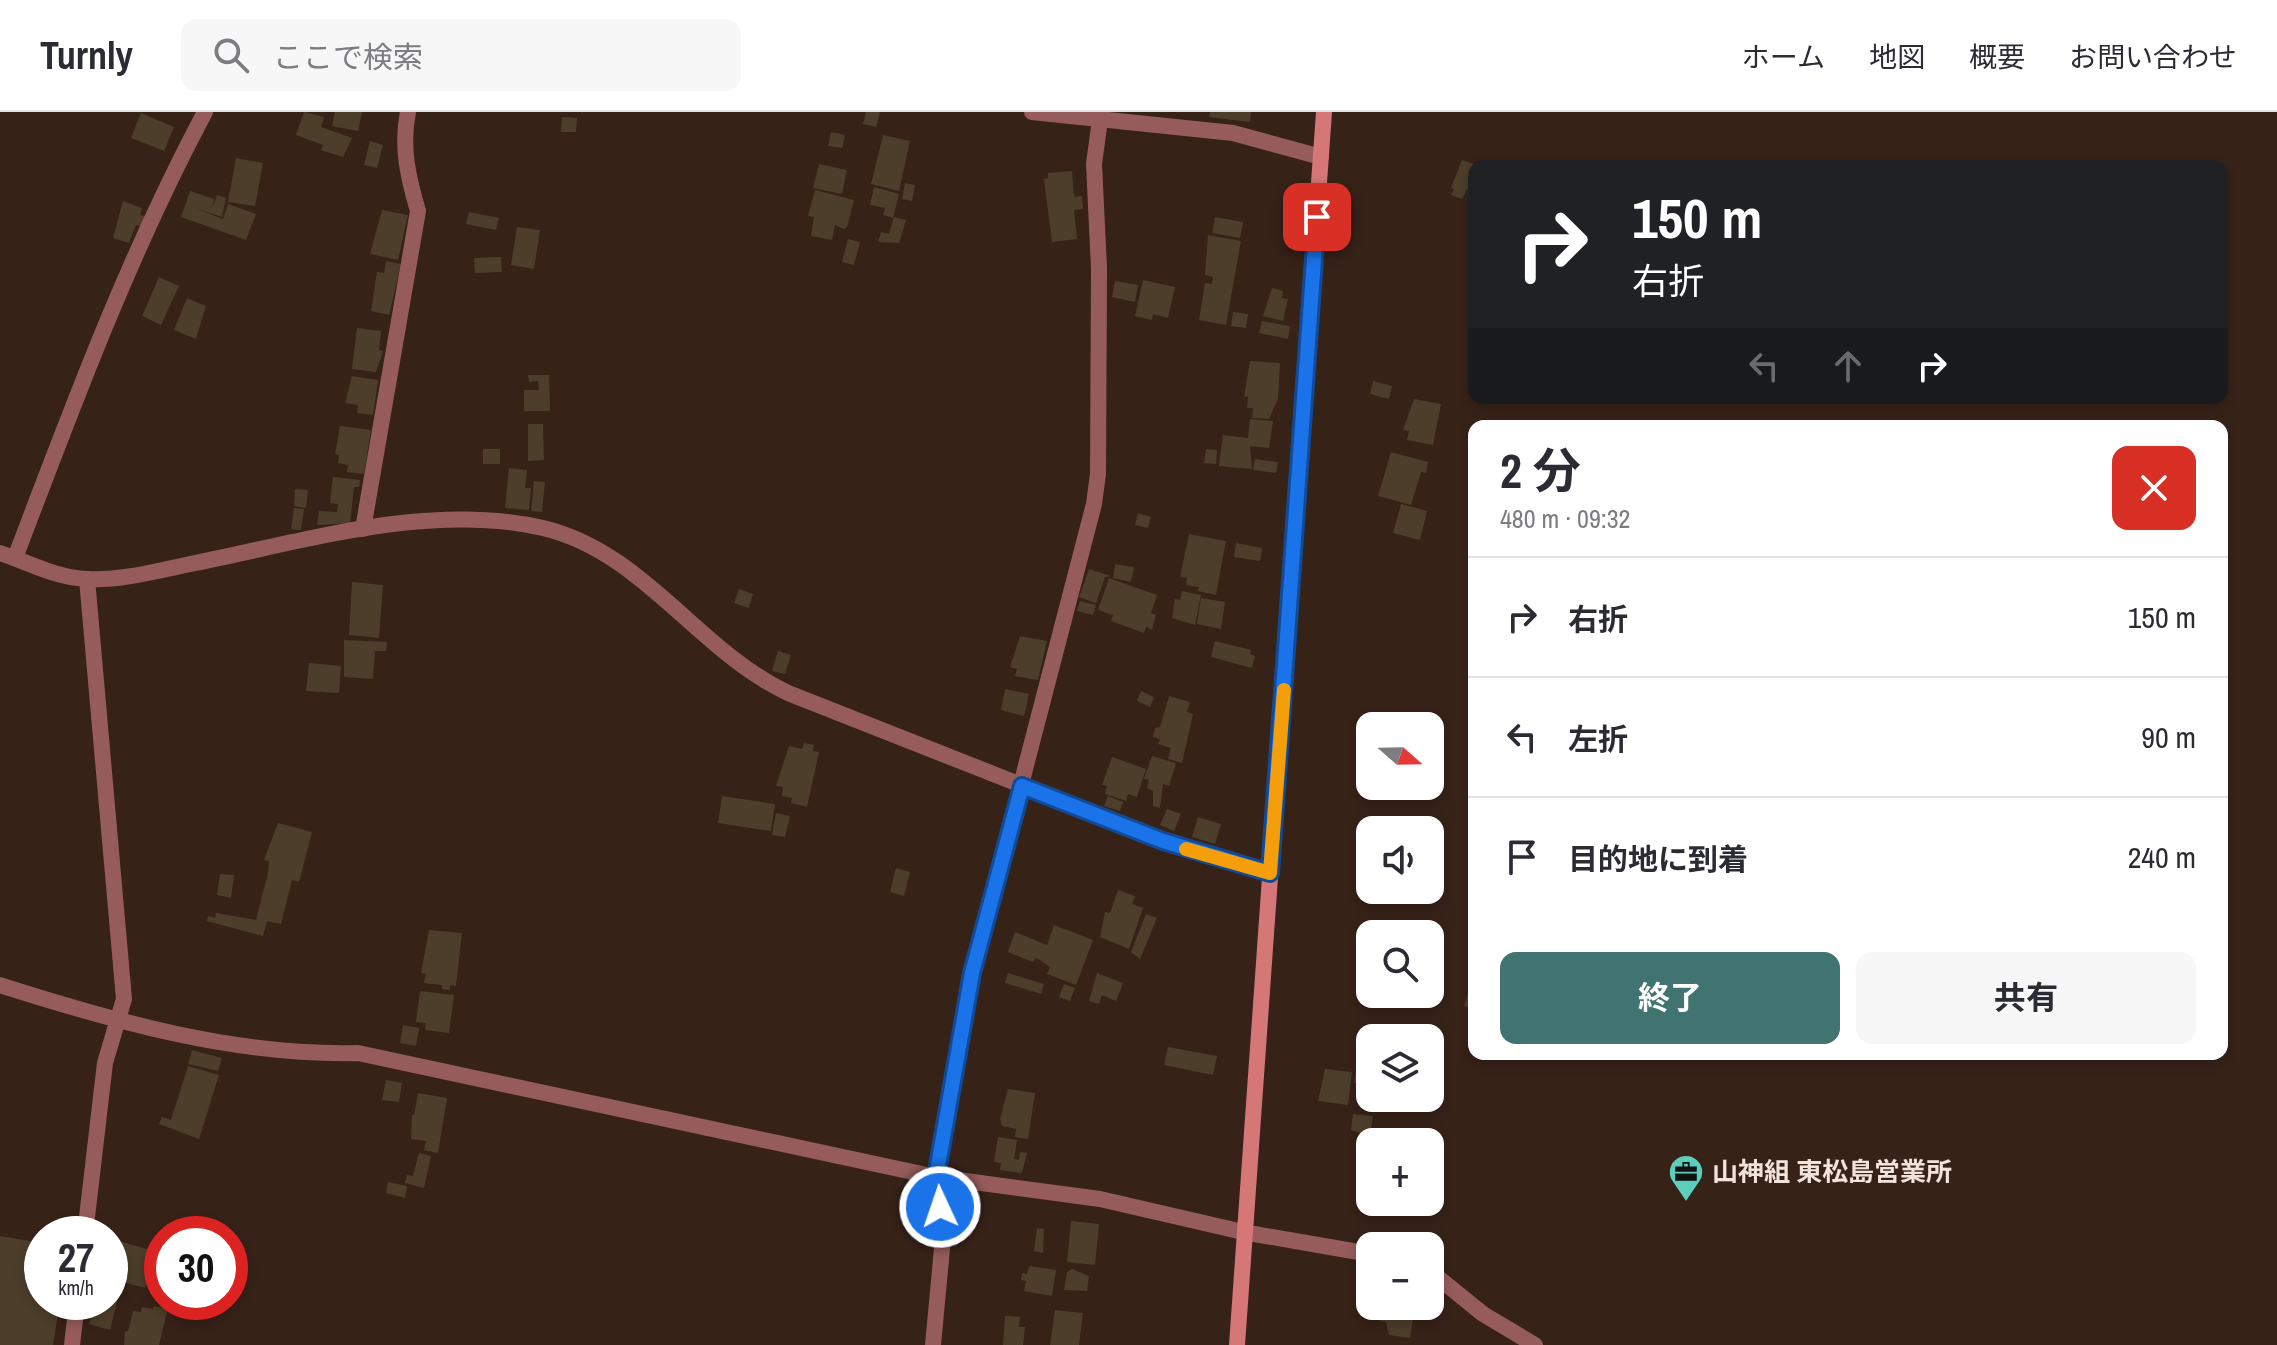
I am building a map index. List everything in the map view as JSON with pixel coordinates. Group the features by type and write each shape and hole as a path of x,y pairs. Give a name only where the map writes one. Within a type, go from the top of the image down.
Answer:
{"street":[{"path":"205,112 172,173 64,430 7,555 47,571 87,579 165,569 363,529 450,521 508,522 546,529 584,543 618,562 674,606 740,667 764,682 847,718 1163,841 1270,873"},
{"path":"363,529 418,211 406,167 403,134 408,112"},
{"path":"1032,112 1100,116 1233,133 1321,157"},
{"path":"1237,1345 1324,112"},
{"path":"933,1345 943,1238 936,1177 972,973 1094,504 1098,474 1099,268 1094,164 1100,116"},
{"path":"87,579 124,999 105,1063 87,1216"},
{"path":"0,985 118,1023 299,1054 358,1053 936,1177 1100,1199 1243,1232 1356,1252"},
{"path":"1444,1282 1483,1314 1535,1345"},
{"path":"72,1345 75,1320"}],"building":[{"path":"304,112 324,117 321,127 352,138 343,157 321,150 323,145 296,135"},
{"path":"335,112 362,112 358,131 332,126"},
{"path":"866,112 880,112 876,127 863,124"},
{"path":"1210,112 1251,112 1250,122 1209,117"},
{"path":"141,113 174,127 164,151 131,138"},
{"path":"562,117 577,118 576,132 561,132"},
{"path":"831,132 845,135 842,148 828,146"},
{"path":"883,135 910,141 899,191 871,184"},
{"path":"370,141 383,145 377,168 364,165"},
{"path":"236,158 263,163 255,206 228,202"},
{"path":"1462,160 1468,162 1468,188 1462,199 1451,195 1454,189 1451,188"},
{"path":"819,164 847,170 842,194 813,188"},
{"path":"1072,171 1074,197 1082,196 1083,209 1074,210 1077,239 1052,242 1044,179 1048,178 1048,173"},
{"path":"905,183 915,185 912,201 902,199"},
{"path":"874,187 899,194 893,218 883,215 885,208 870,205"},
{"path":"815,190 854,200 847,227 844,229 835,225 832,240 811,236 814,217 808,216"},
{"path":"190,191 214,199 212,209 217,195 226,198 222,217 195,208 223,219 228,204 256,214 246,240 181,217"},
{"path":"123,201 142,208 140,215 145,216 141,227 136,225 129,243 113,238"},
{"path":"382,210 408,215 398,260 370,254"},
{"path":"469,212 499,218 496,230 466,224"},
{"path":"894,217 906,220 899,243 878,242 881,232 889,234"},
{"path":"1215,217 1243,222 1240,238 1212,233"},
{"path":"517,227 540,230 534,269 511,265"},
{"path":"1208,235 1241,241 1226,325 1199,320 1205,283 1212,284 1213,277 1205,275"},
{"path":"848,239 860,242 854,265 842,262"},
{"path":"501,257 502,272 475,273 474,258"},
{"path":"386,261 401,264 389,315 371,311 377,272 384,273"},
{"path":"159,277 179,286 161,325 142,316"},
{"path":"1143,280 1175,287 1168,318 1153,314 1152,320 1135,316"},
{"path":"1115,281 1138,285 1135,302 1112,297"},
{"path":"1272,288 1283,291 1282,298 1288,299 1283,321 1263,316"},
{"path":"187,298 206,306 196,339 174,330"},
{"path":"1233,312 1248,314 1246,328 1231,326"},
{"path":"1262,321 1290,326 1288,339 1259,333"},
{"path":"357,328 381,331 379,350 383,351 376,372 352,369"},
{"path":"1250,361 1280,363 1278,399 1269,419 1252,418 1253,408 1247,408 1248,397 1244,397"},
{"path":"528,375 549,375 550,411 524,411 524,390 539,390 538,381 529,382"},
{"path":"352,376 378,380 373,415 357,413 358,405 345,403"},
{"path":"1373,381 1392,386 1389,399 1370,394"},
{"path":"1414,399 1441,404 1433,445 1407,440 1409,431 1403,430"},
{"path":"1250,419 1273,421 1269,448 1250,446 1252,469 1219,466 1223,435 1248,438"},
{"path":"528,424 543,424 544,460 528,461"},
{"path":"340,426 371,430 364,474 347,472 348,465 338,463 339,455 335,454"},
{"path":"483,449 500,449 500,464 483,464"},
{"path":"1206,449 1217,450 1216,464 1204,463"},
{"path":"1391,452 1428,462 1426,473 1421,472 1411,505 1378,496"},
{"path":"1255,459 1278,462 1276,473 1253,470"},
{"path":"509,468 527,470 525,488 531,488 529,510 505,508"},
{"path":"333,477 360,480 359,487 354,487 350,523 317,525 319,511 337,512 338,504 330,503"},
{"path":"534,481 545,482 542,512 531,511"},
{"path":"295,489 308,490 306,508 294,506"},
{"path":"1401,504 1427,511 1420,540 1393,533"},
{"path":"294,508 304,509 301,530 291,529"},
{"path":"1138,513 1151,517 1148,528 1135,525"},
{"path":"1189,534 1226,541 1216,595 1186,585 1187,578 1180,577"},
{"path":"1236,543 1262,548 1260,561 1234,557"},
{"path":"1115,564 1134,567 1131,582 1113,578"},
{"path":"1089,569 1111,576 1105,577 1096,603 1079,597"},
{"path":"1109,578 1157,595 1151,613 1156,615 1152,630 1146,627 1144,633 1111,621 1113,615 1098,610"},
{"path":"352,582 383,585 379,638 349,635"},
{"path":"739,589 753,594 749,608 734,603"},
{"path":"1182,591 1201,595 1195,625 1172,618 1175,599 1180,600"},
{"path":"1201,598 1225,602 1221,629 1197,624"},
{"path":"1080,601 1096,605 1093,615 1077,611"},
{"path":"1020,636 1047,641 1038,680 1015,676 1017,669 1010,667"},
{"path":"344,640 387,642 386,651 375,651 373,679 344,677"},
{"path":"1215,641 1251,650 1250,654 1255,656 1252,668 1211,657"},
{"path":"778,651 791,655 785,674 772,671"},
{"path":"309,663 341,666 339,693 306,691"},
{"path":"1005,689 1029,694 1024,716 1001,710"},
{"path":"1141,691 1154,697 1150,707 1137,701"},
{"path":"1169,696 1190,702 1187,712 1193,714 1182,763 1168,759 1171,748 1158,744 1160,739 1153,737 1155,728 1160,727"},
{"path":"804,743 814,745 813,751 819,752 807,807 791,803 792,798 782,796 783,787 776,786 789,746 802,749"},
{"path":"1152,756 1176,763 1169,786 1163,784 1160,808 1153,806 1153,791 1147,788 1149,780 1144,779"},
{"path":"1112,757 1146,769 1137,797 1128,794 1126,801 1105,794 1107,786 1102,785"},
{"path":"722,796 775,804 771,831 718,823"},
{"path":"1108,796 1123,802 1120,811 1104,806"},
{"path":"1167,809 1181,814 1174,831 1160,825"},
{"path":"776,813 790,816 785,837 772,835"},
{"path":"1198,817 1221,824 1215,844 1192,837"},
{"path":"278,823 312,832 299,882 292,880 281,924 267,921 263,936 207,921 208,916 215,918 216,913 256,920 268,873 269,861 264,860"},
{"path":"896,868 910,872 904,896 890,892"},
{"path":"220,874 234,875 231,898 217,895"},
{"path":"1118,890 1135,896 1132,904 1143,908 1129,949 1100,937 1105,912 1110,913"},
{"path":"1146,914 1157,918 1140,959 1131,952"},
{"path":"1054,925 1093,940 1076,985 1047,974 1050,967 1040,960 1035,958 1033,962 1008,952 1015,932 1047,945"},
{"path":"429,930 462,933 456,986 450,985 450,990 442,989 442,985 424,983 426,974 421,973"},
{"path":"1008,973 1044,984 1041,994 1005,983"},
{"path":"1097,973 1123,983 1116,1001 1102,995 1099,1004 1089,1001"},
{"path":"1064,984 1075,988 1070,1001 1059,997"},
{"path":"420,991 454,995 449,1033 425,1030 426,1023 416,1022"},
{"path":"403,1025 419,1028 416,1046 400,1043"},
{"path":"1168,1047 1217,1056 1213,1075 1164,1065"},
{"path":"192,1050 222,1058 218,1071 188,1064"},
{"path":"188,1066 219,1075 199,1139 159,1124 162,1117 171,1120"},
{"path":"1325,1069 1352,1072 1348,1105 1318,1101"},
{"path":"386,1080 402,1083 399,1102 382,1100"},
{"path":"1008,1089 1035,1093 1028,1139 1015,1137 1016,1129 1002,1126 1000,1119"},
{"path":"418,1093 447,1098 438,1153 424,1150 426,1141 411,1139 412,1115"},
{"path":"1353,1114 1373,1116 1371,1128 1351,1130"},
{"path":"998,1137 1017,1140 1014,1159 1019,1160 1020,1152 1027,1153 1022,1173 1000,1170 1001,1163 994,1162"},
{"path":"419,1153 431,1156 424,1188 405,1183 407,1175 413,1176"},
{"path":"388,1182 407,1186 405,1198 386,1193"},
{"path":"1071,1221 1099,1224 1095,1265 1067,1262"},
{"path":"1037,1228 1044,1229 1043,1253 1034,1251"},
{"path":"0,1236 24,1240 24,1320 57,1320 53,1345 0,1345"},
{"path":"128,1244 144,1248 144,1288 128,1284"},
{"path":"1029,1266 1056,1270 1052,1296 1024,1291 1026,1281 1021,1280 1022,1273 1027,1274"},
{"path":"1072,1269 1089,1276 1087,1291 1064,1290 1067,1272"},
{"path":"142,1307 144,1320 165,1320 159,1345 124,1345 125,1331 128,1331 133,1311 141,1312"},
{"path":"1055,1310 1083,1313 1079,1345 1050,1345"},
{"path":"1005,1316 1020,1317 1019,1327 1025,1327 1023,1345 1003,1345"},
{"path":"90,1320 112,1320 110,1330 89,1324"},
{"path":"1413,1320 1410,1338 1389,1335 1386,1322 1379,1321"}],"slow traffic":[{"path":"1186,849 1270,873 1284,690"}],"place":[{"name":"山神組 東松島営業所","path":"1686,1203"}],"route":[{"path":"940,1207 936,1177 972,973 1022,786 1163,841 1270,873 1317,217"}]}
